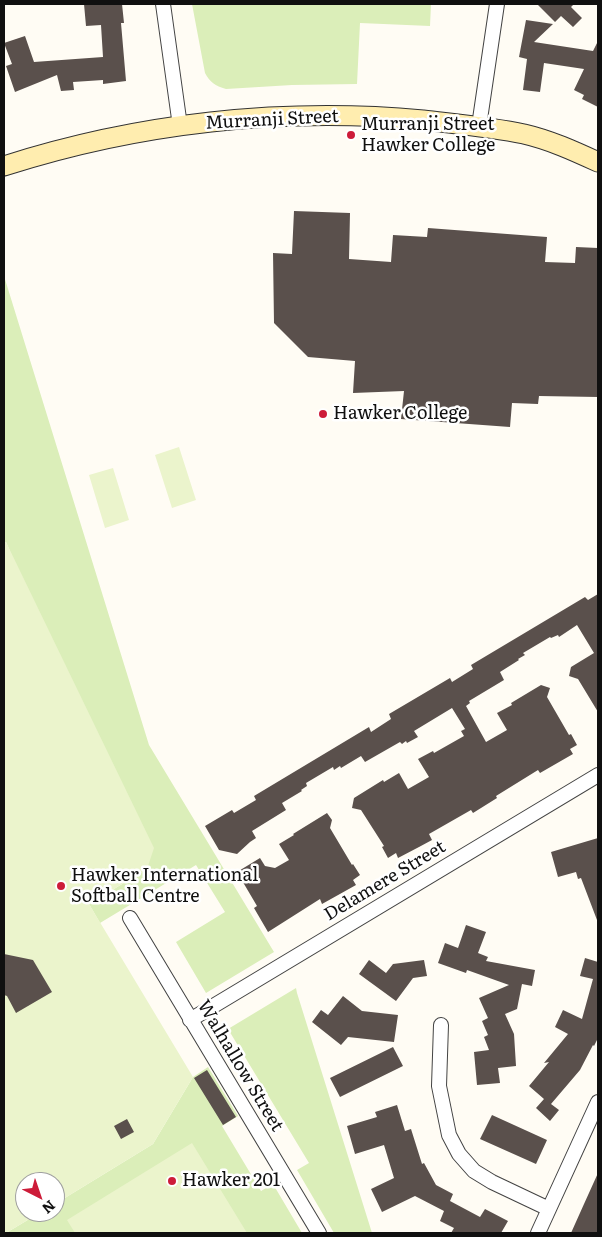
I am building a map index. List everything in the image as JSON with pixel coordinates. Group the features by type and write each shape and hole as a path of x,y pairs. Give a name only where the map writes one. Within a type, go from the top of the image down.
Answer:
{"street":[{"path":"163,4 180,126"},
{"path":"479,126 497,4"},
{"name":"Murranji Street","path":"4,166 77,146 145,131 262,117 348,115 479,126 525,134 572,149 598,162"},
{"name":"Delamere Street","path":"190,1020 598,775"},
{"name":"Walhallow Street","path":"130,918 319,1233"},
{"path":"441,1025 439,1086 449,1135 459,1154 474,1171 492,1182 549,1209"},
{"path":"538,1233 598,1102"}],"green space":[{"path":"192,4 431,4 430,26 360,23 357,84 226,89 213,83 205,73"},
{"path":"4,276 149,745 274,952 206,993 176,942 225,912 196,865 100,923 89,904 147,869 6,542 4,543"},
{"path":"179,447 196,500 172,508 155,455"},
{"path":"113,468 129,520 105,528 89,475"},
{"name":"Hawker International Softball Centre","path":"6,542 154,848 147,869 89,904 193,1077 153,1144 65,1198 65,1172 15,1172 15,1222 24,1222 6,1233 4,1233 4,543"},
{"path":"296,988 372,1233 334,1233 297,1170 309,1163 228,1029"},
{"path":"208,1067 238,1116 222,1126 261,1191 273,1184 302,1233 6,1233 24,1222 65,1222 65,1198 153,1144 193,1077"},
{"name":"Hawker 201","path":"192,1143 247,1233 75,1233 67,1220"}],"building":[{"path":"84,4 122,4 124,23 121,23 126,81 103,84 103,80 73,82 74,90 61,91 57,75 15,92 6,66 12,64 4,43 25,36 34,62 103,57 101,25 86,26"},
{"path":"537,4 574,4 571,7 582,18 573,27 561,16 555,22"},
{"path":"526,20 553,24 534,42 593,51 598,41 598,107 582,99 584,95 574,90 584,69 544,63 540,92 523,90 527,59 519,57"},
{"path":"294,211 350,213 349,259 391,262 393,235 427,237 428,228 547,237 545,262 575,263 576,247 598,248 598,397 539,396 538,404 512,403 510,427 401,419 404,391 353,393 355,361 308,357 274,323 273,253 292,254"},
{"path":"598,594 598,712 578,679 569,676 571,667 594,653 577,625 559,637 558,635 550,637 523,653 525,655 519,660 500,672 504,680 469,701 470,703 466,706 486,742 507,730 497,713 541,685 550,688 547,697 577,745 570,749 573,754 540,773 538,770 473,813 471,810 429,834 432,840 398,858 396,853 388,858 382,847 384,846 361,810 352,808 354,798 383,780 384,782 399,773 408,789 429,777 418,759 433,751 434,753 464,736 461,731 465,729 452,708 414,731 418,737 407,743 406,741 402,744 400,742 365,762 361,756 341,768 340,766 334,770 333,767 306,783 307,786 302,791 282,803 286,810 252,831 256,838 237,854 219,850 205,826 232,810 234,813 256,800 254,796 369,727 371,732 391,719 389,714 450,678 452,682 473,669 471,665 585,597 588,600"},
{"path":"327,813 332,820 330,828 360,875 353,880 356,885 322,904 320,899 268,932 254,908 257,906 237,872 260,858 265,866 275,868 289,860 279,844"},
{"path":"598,838 597,920 581,878 578,879 576,872 558,877 551,852"},
{"path":"466,925 486,932 478,953 488,957 486,961 535,970 532,986 522,984 517,1009 505,1014 514,1034 516,1066 498,1068 500,1083 477,1085 474,1052 489,1050 484,1037 488,1035 482,1021 488,1018 479,998 509,985 467,970 466,973 438,963 445,943 458,948"},
{"path":"4,954 33,960 52,992 16,1013 7,996 4,995"},
{"path":"585,958 598,962 598,1038 580,1070 551,1104 559,1110 550,1121 536,1108 544,1099 529,1086 549,1062 544,1063 568,1034 555,1027 563,1010 582,1019 593,979 580,976"},
{"path":"369,960 386,973 393,964 424,960 427,976 413,978 396,1001 359,974"},
{"path":"343,996 362,1011 398,1015 394,1042 348,1037 341,1045 312,1022 321,1010 328,1015"},
{"path":"393,1047 403,1066 340,1097 330,1078"},
{"path":"207,1070 236,1117 223,1125 194,1078"},
{"path":"397,1105 405,1131 411,1129 422,1164 424,1163 436,1185 453,1194 450,1201 480,1217 485,1209 508,1221 501,1233 451,1233 454,1228 440,1221 444,1211 415,1196 382,1212 371,1189 394,1178 384,1145 355,1154 347,1126 377,1117 375,1112"},
{"path":"492,1115 547,1140 536,1164 480,1139"},
{"path":"127,1119 134,1132 121,1139 114,1126"},
{"path":"598,1173 598,1233 571,1233 584,1204"}],"place":[{"name":"Murranji Street Hawker College","path":"351,135"},
{"name":"Hawker College","path":"323,414"},
{"name":"Hawker International Softball Centre","path":"61,886"},
{"name":"Hawker 201","path":"172,1181"}]}
